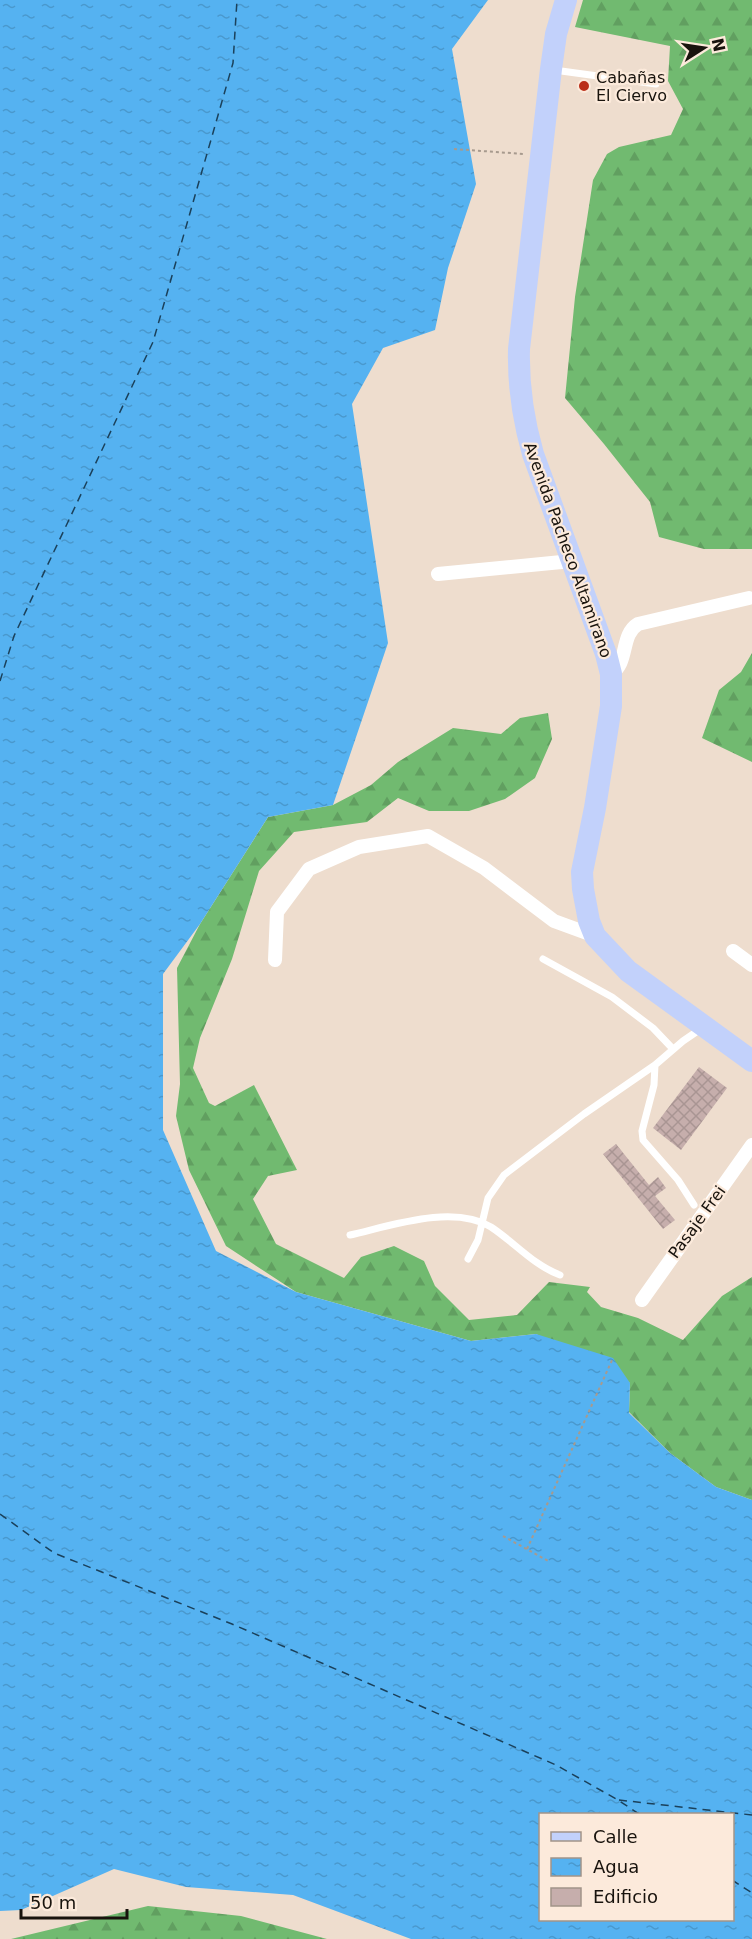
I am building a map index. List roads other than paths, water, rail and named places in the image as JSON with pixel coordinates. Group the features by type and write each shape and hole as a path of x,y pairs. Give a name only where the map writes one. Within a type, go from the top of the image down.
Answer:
{"main road":[{"name":"Avenida Pacheco Altamirano","path":"566,0 556,34 551,69 519,349 518,376 523,412 533,454 606,654 610,674 611,706 607,738 582,872 586,907 595,936 628,971 752,1061"}],"street":[{"path":"438,574 572,561"},
{"path":"610,674 619,668 630,631 638,624 749,598"},
{"path":"275,960 277,912 309,869 359,847 428,836 484,868 554,921 595,936"},
{"path":"734,951 752,965"},
{"name":"Pasaje Frei","path":"642,1300 752,1145"}],"lane":[{"path":"551,69 656,84"},
{"path":"543,959 612,996 653,1028 674,1049"},
{"path":"468,1259 478,1240 488,1198 504,1175 705,1026"},
{"path":"655,1065 654,1085 642,1131 643,1140 678,1180 694,1205"},
{"path":"350,1235 420,1220 470,1218 482,1222 535,1261 560,1275"}],"water":[{"path":"0,0 488,0 452,49 476,184 448,268 435,330 383,348 352,404 388,643 333,805 268,817 200,924 163,974 163,1130 216,1251 296,1292 471,1341 536,1334 613,1358 630,1383 629,1413 670,1453 716,1487 752,1500 752,1939 411,1939 293,1895 186,1887 114,1869 21,1910 0,1911"}],"place":[{"name":"Cabañas El Ciervo","path":"584,86"}]}
